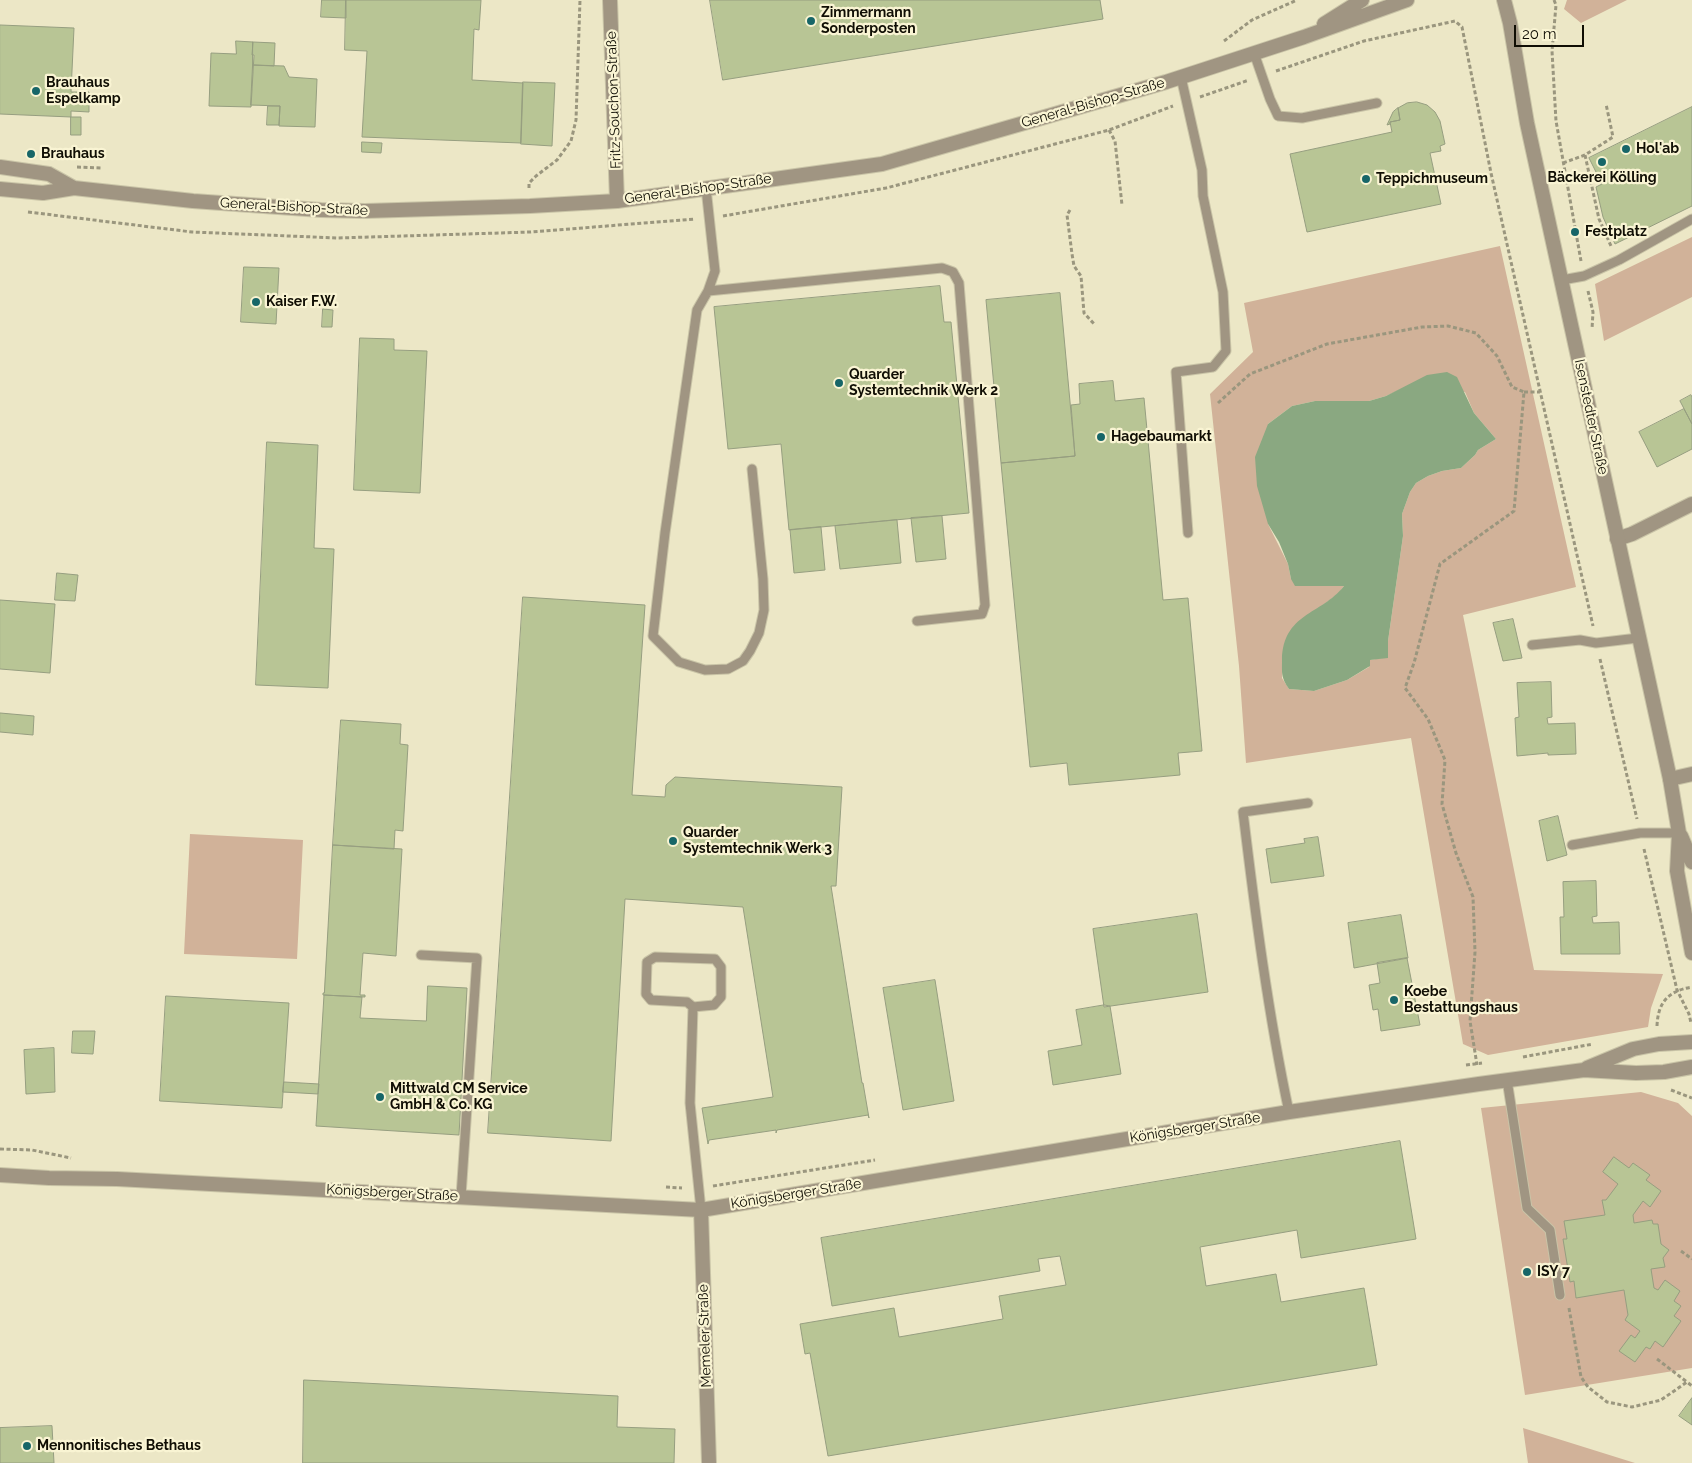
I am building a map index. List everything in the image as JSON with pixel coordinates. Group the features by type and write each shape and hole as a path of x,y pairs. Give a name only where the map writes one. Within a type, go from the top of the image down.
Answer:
{"street":[{"name":"Fritz-Souchon-Straße","path":"610,0 617,201"},
{"name":"General-Bishop-Straße","path":"1304,37 1362,0"},
{"name":"General-Bishop-Straße","path":"0,189 42,193 74,188 193,202 365,211 530,206 617,201 882,164 1181,77 1304,37 1406,0"},
{"name":"Isenstedter Straße","path":"1504,0 1510,23 1527,123 1670,779 1679,833 1677,871 1692,953"},
{"name":"General-Bishop-Straße","path":"0,167 49,174 74,188"},
{"path":"1617,538 1632,534 1692,504"},
{"path":"1670,779 1692,774"},
{"name":"Isenstedter Straße","path":"1679,833 1692,862"},
{"name":"Königsberger Straße","path":"1584,1070 1633,1049 1659,1044 1692,1042"},
{"name":"Königsberger Straße","path":"0,1175 461,1196 701,1210 1289,1112 1479,1084 1584,1070 1636,1073 1664,1072 1692,1067"},
{"name":"Memeler Straße","path":"701,1210 709,1463"}],"lane":[{"path":"1254,53 1278,116 1302,118 1377,102"},
{"path":"1181,77 1202,170 1203,196 1223,292 1226,351 1213,367 1176,372 1188,533"},
{"path":"706,188 715,271 708,291 698,310 665,533 653,636 679,662 706,670 728,669 743,661 759,633 764,610 763,579 752,468"},
{"path":"1562,280 1584,276 1619,260 1692,218"},
{"path":"708,291 942,268 953,272 959,283 960,293 985,605 982,614 917,621"},
{"path":"1532,645 1580,640 1596,642 1638,638"},
{"path":"1289,1112 1281,1074 1255,912 1243,812 1308,802"},
{"path":"1572,846 1640,833 1679,833"},
{"path":"421,955 476,958 461,1196"},
{"path":"655,957 715,959 721,967 721,997 714,1005 693,1007 687,1002 651,1000 646,994 647,962 655,957"},
{"path":"693,1007 690,1103 701,1210"},
{"path":"1507,1080 1527,1208 1550,1230 1560,1295"}],"path":[{"path":"531,232 529,183 557,160 571,141 576,120 580,0"},
{"path":"1218,43 1226,41 1252,20 1297,0"},
{"path":"1554,0 1556,6 1552,52 1556,122 1584,276 1593,312 1592,336"},
{"path":"1454,21 1462,27 1467,47 1491,173 1596,642 1677,990 1689,1014 1692,1028"},
{"path":"1563,163 1585,155 1613,136 1606,104"},
{"path":"1110,130 1115,141 1122,204"},
{"path":"1585,155 1599,219 1607,239 1619,260"},
{"path":"1070,210 1067,215 1074,266 1081,276 1084,313 1094,325"},
{"path":"1218,403 1250,374 1327,344 1422,327 1448,326 1476,333 1497,356 1512,387 1524,392 1540,392"},
{"path":"1479,1084 1470,1020 1475,952 1473,897 1456,853 1442,804 1445,760 1428,719 1405,688 1414,663 1440,564 1514,511 1524,392"},
{"path":"1657,1031 1658,1017 1663,1001 1677,990 1692,987"},
{"path":"1518,1058 1602,1042"},
{"path":"1458,1066 1485,1063"},
{"path":"0,1149 32,1150 76,1159"},
{"path":"658,1187 698,1188 884,1158"},
{"path":"1681,1251 1692,1259"},
{"path":"1560,1295 1569,1308 1581,1377 1588,1387 1607,1402 1632,1407 1661,1400 1687,1382"},
{"path":"1657,1359 1692,1386"}],"shaded area":[{"path":"1567,0 1627,0 1581,23 1564,9"},
{"path":"1692,237 1692,297 1604,341 1595,284"},
{"path":"1500,246 1576,587 1463,615 1534,970 1663,974 1651,1008 1648,1027 1488,1055 1463,1044 1411,738 1246,763 1239,666 1210,394 1253,352 1244,303","holes":["1406,387 1465,392 1474,413 1496,439 1478,450 1461,468 1442,471 1428,476 1416,483 1410,492 1402,514 1403,536 1388,641 1388,657 1370,660 1369,667 1347,680 1314,691 1289,689 1282,678 1283,654 1323,605 1338,594 1344,586 1291,579 1288,564 1268,524 1268,424 1292,406 1315,401 1369,401"]},
{"path":"1447,372 1457,377 1474,413 1496,439 1478,450 1461,468 1442,471 1428,476 1416,483 1410,492 1402,514 1403,536 1388,641 1388,658 1370,660 1370,666 1347,680 1314,691 1289,689 1283,678 1282,660 1284,645 1289,633 1305,616 1335,596 1344,586 1295,586 1291,579 1288,564 1279,542 1268,524 1257,486 1255,457 1268,424 1292,406 1315,401 1369,401 1386,396 1427,375"},
{"path":"190,834 303,840 297,959 184,954"},
{"path":"1641,1092 1678,1103 1692,1116 1692,1368 1525,1395 1481,1108"},
{"path":"1523,1428 1635,1463 1528,1463"}],"building":[{"path":"322,0 346,0 346,18 321,17"},
{"path":"346,0 481,0 479,30 474,29 472,80 523,83 521,143 362,137 367,51 345,50"},
{"path":"710,0 1100,0 1103,19 723,80"},
{"path":"0,25 74,28 71,92 89,92 89,112 71,111 71,117 0,114"},
{"path":"236,41 253,42 251,107 209,106 211,53 236,54"},
{"path":"253,42 275,43 274,66 253,65"},
{"path":"253,65 284,66 289,77 317,79 315,127 279,126 280,106 251,105"},
{"path":"523,82 555,83 552,146 521,144"},
{"name":"Teppichmuseum","path":"1417,102 1427,105 1435,112 1440,121 1445,144 1440,146 1441,151 1430,153 1441,204 1307,232 1290,154 1392,132 1390,122 1400,120 1398,108 1407,103"},
{"path":"268,106 280,106 279,125 267,125"},
{"path":"1692,107 1692,206 1615,244 1603,217 1596,187 1602,184 1589,158"},
{"path":"1398,108 1400,120 1390,122 1387,125 1393,112"},
{"path":"71,117 81,117 81,135 71,135"},
{"path":"362,142 382,143 381,153 362,152"},
{"path":"244,267 279,268 276,324 241,322"},
{"name":"Quarder Systemtechnik Werk 2","path":"940,286 944,322 951,322 969,513 789,530 781,444 728,449 714,307"},
{"path":"1060,293 1075,456 1001,463 986,300"},
{"path":"323,309 333,310 332,327 322,327"},
{"path":"360,338 394,339 394,350 427,351 420,493 354,490"},
{"path":"1113,381 1115,401 1144,398 1163,600 1188,598 1202,751 1178,753 1180,775 1069,785 1067,763 1030,767 1001,463 1075,456 1071,405 1080,404 1079,384"},
{"path":"1691,395 1692,397 1692,424 1680,401"},
{"path":"1684,409 1692,424 1692,449 1657,467 1639,432"},
{"path":"267,442 318,445 314,548 334,549 328,688 256,685"},
{"path":"942,516 946,559 916,562 911,518"},
{"path":"897,520 901,563 840,569 835,526"},
{"path":"821,527 825,570 794,573 790,530"},
{"path":"57,573 78,575 75,601 55,600"},
{"name":"Quarder Systemtechnik Werk 3","path":"523,597 645,605 632,795 665,797 666,785 675,777 842,787 836,886 831,886 869,1118 868,1115 777,1130 776,1133 776,1130 709,1140 708,1144 702,1108 773,1097 743,907 625,899 611,1141 488,1133"},
{"path":"0,600 55,604 50,673 0,669"},
{"path":"1513,619 1522,658 1503,661 1493,623"},
{"path":"1551,682 1552,717 1547,718 1548,724 1575,723 1576,754 1548,755 1548,753 1517,756 1515,718 1519,717 1517,683"},
{"path":"0,713 34,716 33,735 0,732"},
{"path":"341,720 401,724 400,744 408,745 403,831 395,830 394,849 333,845"},
{"path":"1558,816 1567,855 1547,861 1539,821"},
{"path":"1318,837 1324,876 1271,883 1266,849 1305,843 1304,839"},
{"path":"333,845 402,849 396,956 363,953 360,995 365,995 365,997 323,995"},
{"path":"1596,881 1597,916 1592,917 1593,923 1619,922 1620,954 1561,954 1560,917 1564,917 1563,882"},
{"path":"1197,914 1208,992 1104,1007 1093,929"},
{"path":"1401,915 1408,958 1354,968 1348,923"},
{"path":"1407,958 1420,1025 1381,1031 1378,1009 1373,1010 1369,985 1380,983 1377,963"},
{"path":"935,980 954,1101 903,1110 883,988"},
{"path":"428,986 467,988 459,1135 316,1126 324,995 362,997 360,1018 426,1021"},
{"path":"166,996 289,1003 282,1108 160,1101"},
{"path":"1104,1005 1110,1006 1121,1074 1053,1085 1048,1051 1082,1045 1076,1010"},
{"path":"73,1031 95,1031 93,1054 72,1053"},
{"path":"54,1048 55,1092 26,1094 24,1050"},
{"path":"284,1082 319,1084 318,1094 283,1092"},
{"path":"1400,1141 1416,1239 1301,1258 1297,1230 1200,1247 1206,1286 1276,1274 1281,1302 1364,1288 1377,1365 828,1456 810,1353 805,1354 800,1324 894,1308 899,1337 1003,1319 999,1296 1066,1285 1060,1256 1038,1259 1040,1271 832,1306 821,1238"},
{"path":"1614,1157 1629,1168 1633,1163 1650,1175 1646,1180 1661,1191 1650,1207 1643,1201 1633,1215 1634,1223 1652,1220 1653,1224 1658,1224 1661,1244 1669,1250 1663,1258 1665,1267 1651,1269 1654,1288 1658,1290 1665,1280 1680,1291 1674,1301 1681,1306 1674,1316 1681,1321 1663,1347 1655,1341 1650,1349 1646,1347 1635,1362 1619,1351 1631,1335 1635,1338 1640,1331 1625,1320 1628,1315 1624,1290 1576,1298 1574,1281 1570,1282 1563,1239 1567,1239 1564,1221 1605,1215 1602,1200 1606,1200 1618,1184 1603,1172"},
{"path":"304,1380 618,1396 617,1427 675,1429 674,1463 303,1463"},
{"path":"1692,1398 1692,1425 1679,1416"},
{"name":"Mennonitisches Bethaus","path":"52,1426 54,1463 0,1463 0,1428"}],"place":[{"name":"Zimmermann Sonderposten","path":"811,21"},
{"name":"Brauhaus Espelkamp","path":"36,91"},
{"name":"Hol'ab","path":"1626,149"},
{"name":"Brauhaus","path":"31,154"},
{"name":"Bäckerei Kölling","path":"1602,162"},
{"name":"Teppichmuseum","path":"1366,179"},
{"name":"Festplatz","path":"1575,232"},
{"name":"Kaiser F.W.","path":"256,302"},
{"name":"Quarder Systemtechnik Werk 2","path":"839,383"},
{"name":"Hagebaumarkt","path":"1101,437"},
{"name":"Quarder Systemtechnik Werk 3","path":"673,841"},
{"name":"Koebe Bestattungshaus","path":"1394,1000"},
{"name":"Mittwald CM Service GmbH & Co. KG","path":"380,1097"},
{"name":"ISY 7","path":"1527,1272"},
{"name":"Mennonitisches Bethaus","path":"27,1446"}]}
